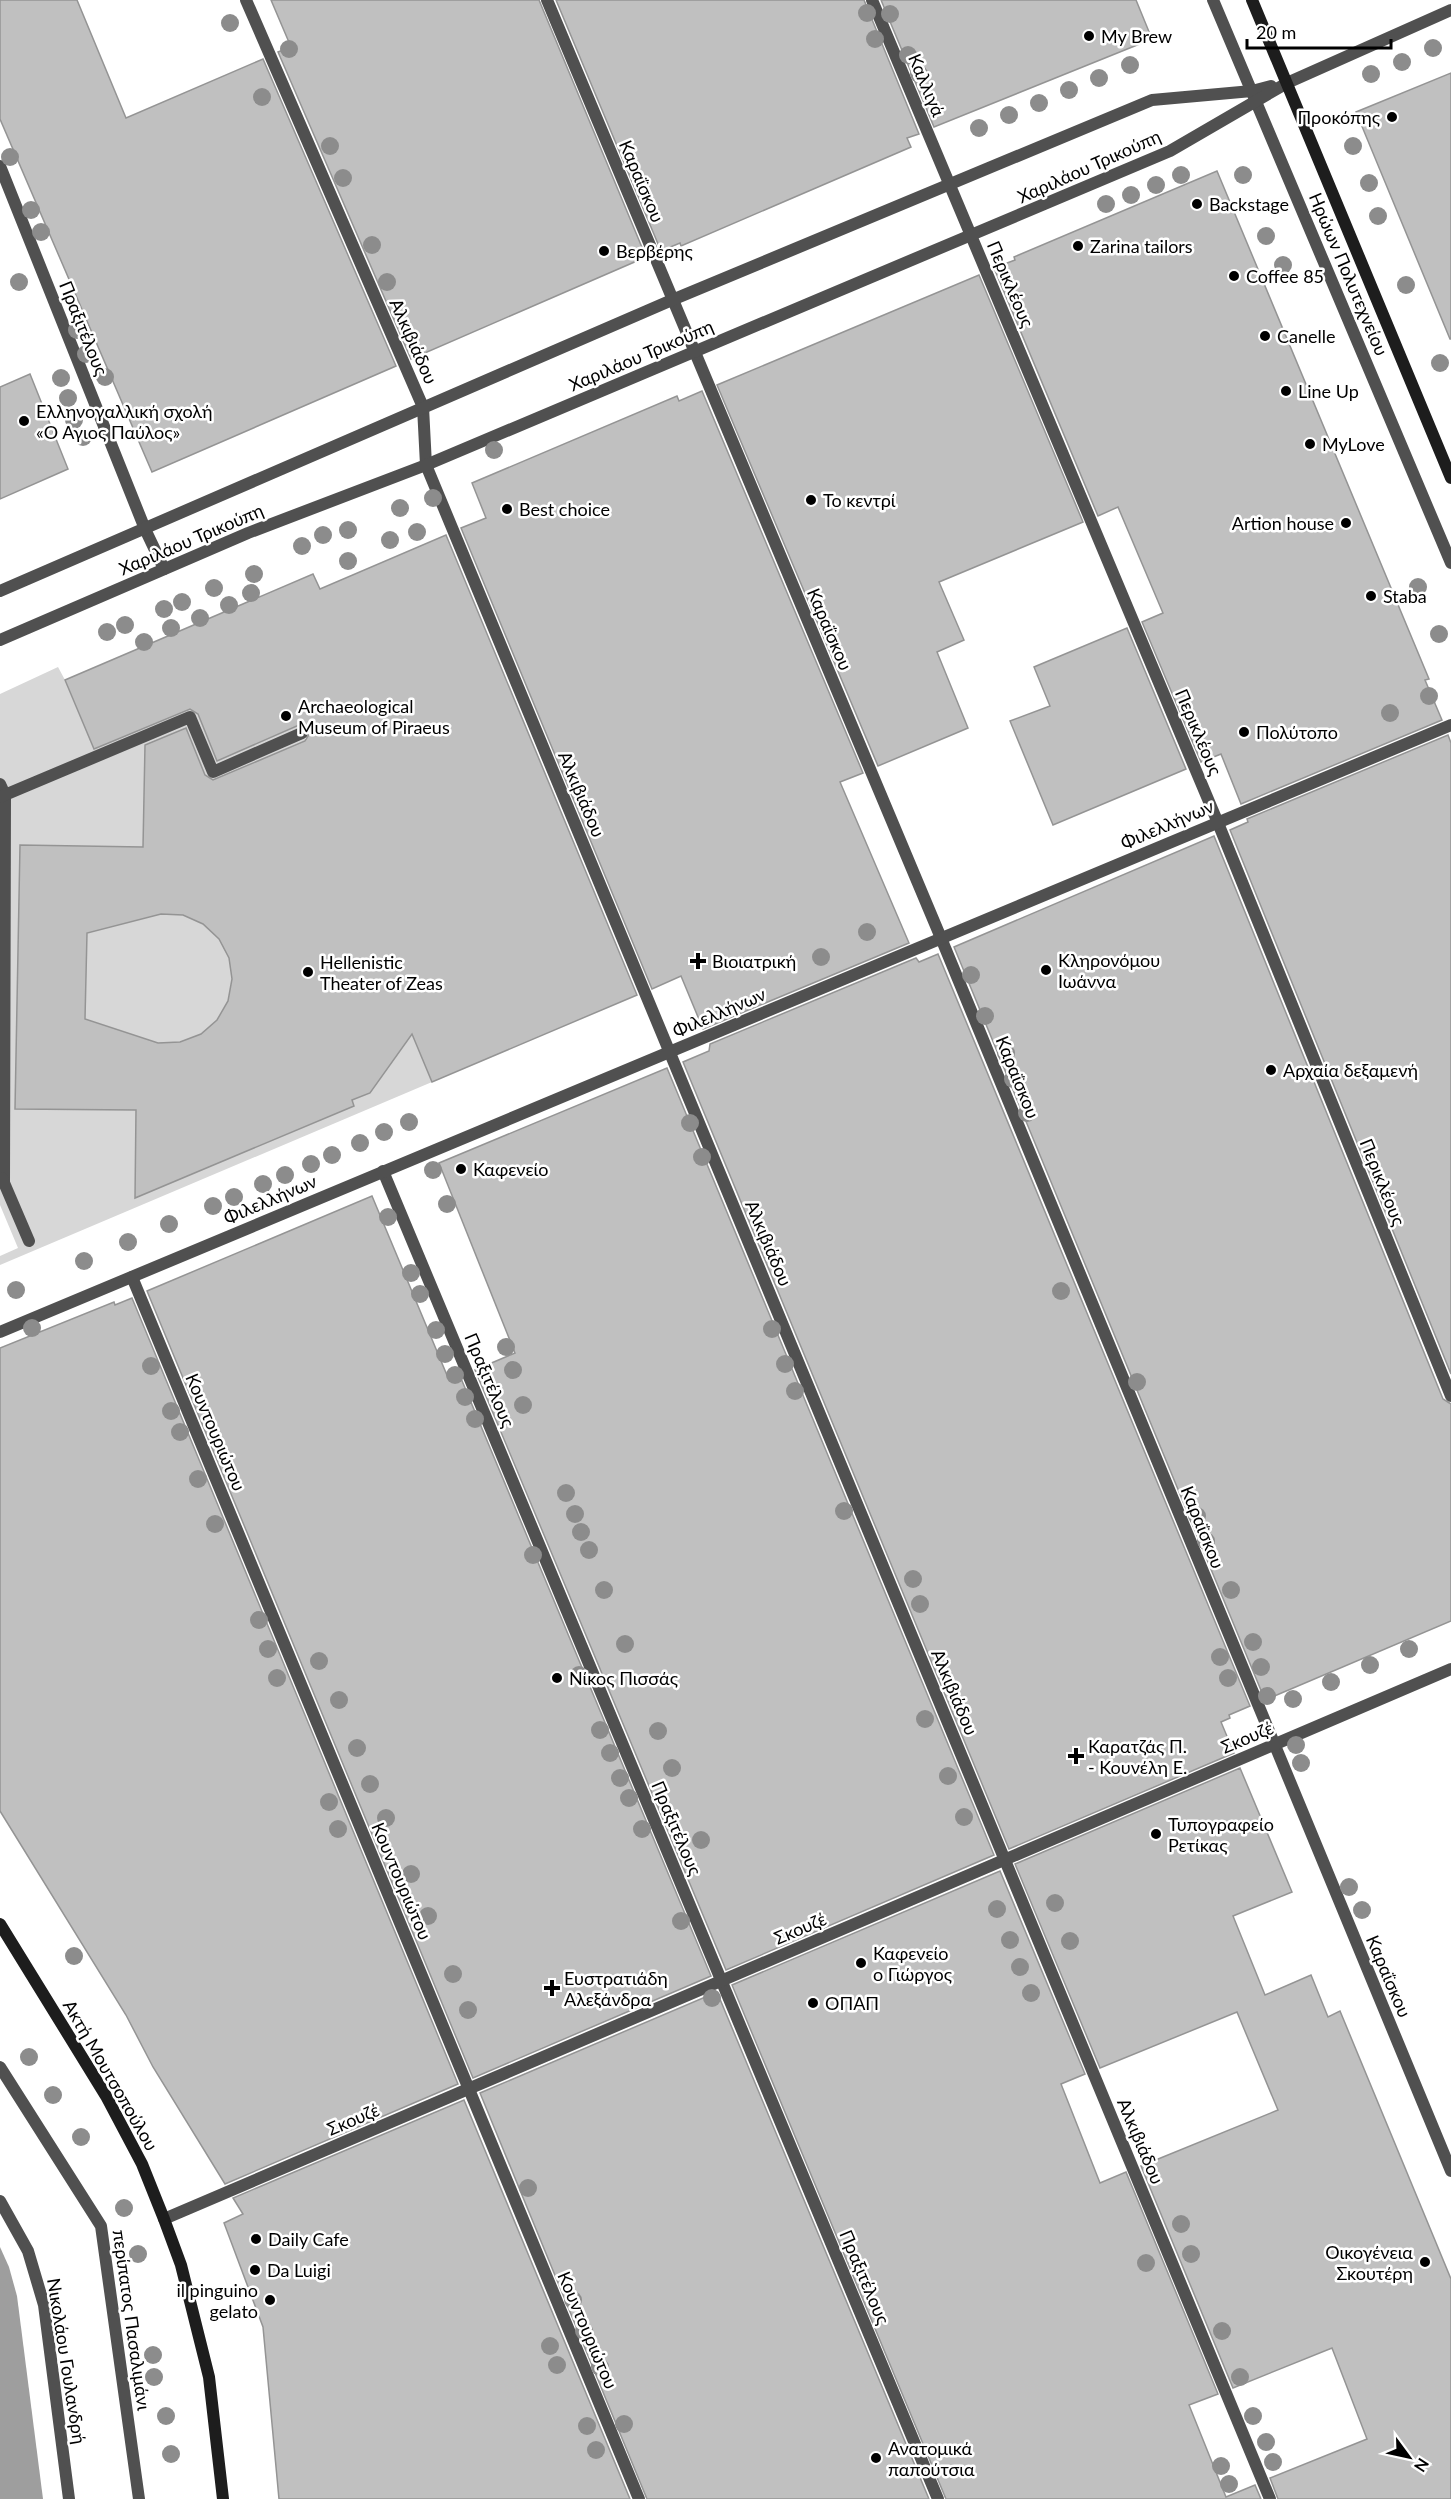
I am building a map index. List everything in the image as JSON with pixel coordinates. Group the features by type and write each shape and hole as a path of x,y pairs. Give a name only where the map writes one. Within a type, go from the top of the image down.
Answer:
{"main road":[{"name":"Ηρώων Πολυτεχνείου","path":"1252,0 1451,478"},
{"name":"Ακτή Μουτσοπούλου","path":"0,1924 106,2096 142,2164 164,2219 181,2265 209,2377 223,2499"}],"street":[{"name":"Αλκιβιάδου","path":"246,0 423,407 426,465 1270,2499"},
{"name":"Καραΐσκου","path":"547,0 941,938 1451,2171"},
{"name":"Καλλιγά","path":"872,0 948,184"},
{"name":"Ηρώων Πολυτεχνείου","path":"1213,0 1451,563"},
{"name":"Χαριλάου Τρικούπη","path":"0,640 248,533 426,465 972,237 1170,151 1253,95 1287,83 1451,10"},
{"name":"Χαριλάου Τρικούπη","path":"0,591 672,300 1152,100 1253,95"},
{"name":"Πραξιτέλους","path":"0,166 145,529 164,569"},
{"name":"Περικλέους","path":"948,184 1218,823 1451,1396"},
{"path":"29,1241 2,1178 2,792 190,717 213,772 302,733"},
{"name":"Φιλελλήνων","path":"0,1332 1451,725"},
{"name":"Πραξιτέλους","path":"383,1172 938,2499"},
{"name":"Κουντουριώτου","path":"132,1277 639,2499"},
{"name":"Σκουζέ","path":"164,2219 1451,1669"},
{"name":"περίπατος Πασαλιμάνι","path":"0,2067 101,2226 139,2499"},
{"name":"Νικολάου Γουλανδρή","path":"0,2201 28,2252 44,2306 69,2499"}],"shaded area":[{"path":"58,667 65,680 195,706 218,760 299,725 361,873 432,1082 0,1265 0,1256 18,1248 0,1205 0,694"},
{"path":"0,2247 9,2267 17,2296 43,2499 0,2499"}],"building":[{"path":"0,0 77,0 126,118 263,59 396,366 152,472 0,119"},
{"path":"271,0 539,0 646,257 411,359 278,52 291,47"},
{"path":"556,0 864,0 919,134 907,138 911,147 681,246 680,243 661,251"},
{"path":"881,0 1136,0 1152,39 934,127"},
{"path":"1451,73 1451,339 1450,339 1356,112"},
{"path":"1217,171 1429,679 1425,680 1442,720 1241,804 1221,754 1201,762 1142,622 1163,613 1118,507 1098,516 994,268 1015,260 1014,257"},
{"path":"979,275 1083,522 939,582 964,640 937,652 968,728 878,766 717,385"},
{"name":"Ελληνογαλλική σχολή «Ο Άγιος Παύλος»","path":"30,374 68,469 0,499 0,387"},
{"path":"702,391 863,773 840,782 909,943 703,1029 681,976 652,989 461,528 486,518 472,483 677,396 679,401"},
{"path":"446,535 637,995 432,1082 412,1034 370,1093 352,1100 354,1106 135,1198 136,1110 15,1109 20,845 143,847 145,745 186,728 205,775 213,780 305,741 310,733 306,726 299,725 217,761 198,714 190,709 94,749 65,680 313,574 320,589","holes":["161,914 183,915 203,924 219,939 229,958 232,979 228,1001 217,1020 201,1034 180,1042 158,1043 85,1019 87,933"]},
{"path":"1127,628 1186,769 1053,825 1010,721 1050,706 1034,667"},
{"path":"1448,735 1451,743 1451,1374 1230,830 1248,822 1247,819"},
{"path":"1214,836 1443,1399 1451,1404 1451,1621 1265,1700 954,947"},
{"path":"938,954 1250,1706 1229,1715 1230,1718 1221,1722 1234,1753 1009,1849 683,1062 709,1051 710,1044 916,958 919,962"},
{"path":"667,1068 994,1855 726,1970 475,1370 515,1353 439,1163"},
{"path":"372,1196 449,1380 460,1376 711,1976 473,2078 147,1291"},
{"path":"132,1298 458,2084 225,2184 153,2067 126,2015 0,1811 0,1348 114,1302 115,1305"},
{"path":"1240,1768 1292,1892 1233,1916 1265,1995 1311,1975 1328,2017 1340,2011 1451,2279 1451,2499 1278,2499 1270,2478 1367,2439 1332,2348 1233,2388 1141,2166 1278,2110 1237,2012 1100,2068 1015,1864"},
{"path":"1000,1871 1085,2074 1061,2084 1100,2183 1126,2172 1218,2394 1189,2405 1226,2497 1255,2485 1261,2499 946,2499 732,1985"},
{"path":"717,1992 929,2499 647,2499 480,2093"},
{"path":"464,2100 630,2499 279,2499 263,2327 224,2223 243,2214 233,2198"}],"place":[{"name":"My Brew","path":"1089,36"},
{"name":"Προκόπης","path":"1392,117"},
{"name":"Backstage","path":"1197,204"},
{"name":"Zarina tailors","path":"1078,246"},
{"name":"Βερβέρης","path":"604,251"},
{"name":"Coffee 85","path":"1234,276"},
{"name":"Canelle","path":"1265,336"},
{"name":"Line Up","path":"1286,391"},
{"name":"Ελληνογαλλική σχολή «Ο Άγιος Παύλος»","path":"24,421"},
{"name":"MyLove","path":"1310,444"},
{"name":"Το κεντρί","path":"811,500"},
{"name":"Best choice","path":"507,509"},
{"name":"Artion house","path":"1346,523"},
{"name":"Staba","path":"1371,596"},
{"name":"Archaeological Museum of Piraeus","path":"286,716"},
{"name":"Πολύτοπο","path":"1244,732"},
{"name":"Βιοιατρική","path":"698,961"},
{"name":"Κληρονόμου Ιωάννα","path":"1046,970"},
{"name":"Hellenistic Theater of Zeas","path":"308,972"},
{"name":"Αρχαία δεξαμενή","path":"1271,1070"},
{"name":"Καφενείο","path":"461,1169"},
{"name":"Νίκος Πισσάς","path":"557,1678"},
{"name":"Καρατζάς Π. - Κουνέλη Ε.","path":"1076,1756"},
{"name":"Τυπογραφείο Ρετίκας","path":"1156,1834"},
{"name":"Καφενείο ο Γιώργος","path":"861,1963"},
{"name":"Ευστρατιάδη Αλεξάνδρα","path":"552,1988"},
{"name":"ΟΠΑΠ","path":"813,2003"},
{"name":"Daily Cafe","path":"256,2239"},
{"name":"Οικογένεια Σκουτέρη","path":"1425,2262"},
{"name":"Da Luigi","path":"255,2270"},
{"name":"il pinguino gelato","path":"270,2300"},
{"name":"Ανατομικά παπούτσια","path":"876,2458"}]}
